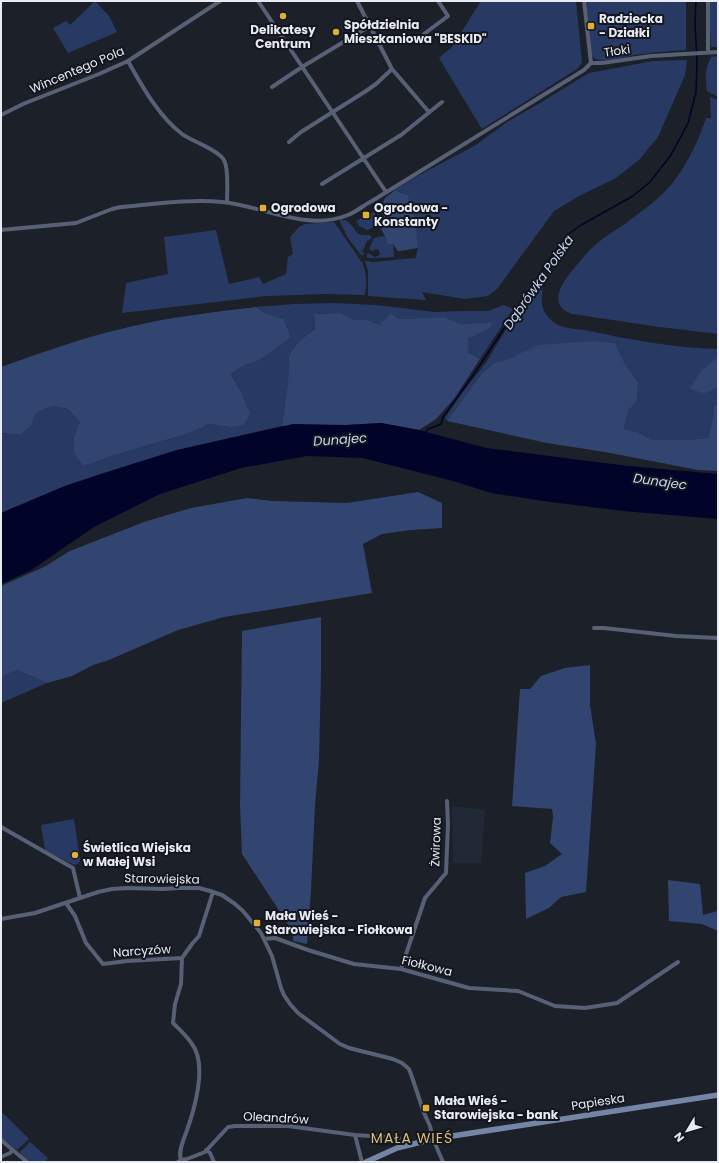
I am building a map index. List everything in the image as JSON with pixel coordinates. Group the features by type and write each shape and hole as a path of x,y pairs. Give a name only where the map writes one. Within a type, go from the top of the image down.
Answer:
{"street":[{"name":"Wincentego Pola","path":"1,115 23,104 128,61 220,1"},
{"path":"258,1 386,192"},
{"path":"357,1 392,69 429,112"},
{"path":"424,34 448,16 438,1"},
{"path":"1,230 76,223 121,207 200,200 227,202 306,221 337,219 349,215 584,70 591,63 584,1"},
{"path":"706,53 708,1"},
{"path":"272,87 370,26"},
{"name":"Tłoki","path":"591,63 602,63 650,56 718,52"},
{"path":"128,61 139,81 167,120 182,134 219,155 224,161 227,176 227,202"},
{"path":"289,142 301,132 376,84 392,69"},
{"path":"322,184 401,135 442,102"},
{"path":"594,628 676,636 718,638"},
{"name":"Żwirowa","path":"401,970 425,898 446,872 448,824 447,801"},
{"path":"1,827 73,868 80,898"},
{"name":"Starowiejska","path":"1,919 35,913 112,889 199,888 213,892 228,899 243,911 261,933 272,956 280,988 290,1004 298,1013 344,1046 356,1051 393,1059 402,1063 409,1069 433,1139 443,1162"},
{"path":"213,892 200,936 182,958 181,984 175,1004 173,1024 193,1044 197,1053 199,1070 198,1092 193,1112 181,1145 179,1156 180,1161 206,1150 210,1153 214,1162"},
{"name":"Narcyzów","path":"66,903 75,916 86,943 103,964 182,958"},
{"name":"Fiołkowa","path":"264,939 275,938 354,964 401,970 469,988 518,991 555,1006 586,1008 617,1003 678,962"},
{"name":"Papieska","path":"366,1162 397,1148 433,1139 718,1095"},
{"name":"Oleandrów","path":"206,1150 228,1127 235,1126 288,1126 355,1135 399,1138"},
{"path":"355,1135 362,1162"},
{"path":"1,1140 27,1162"},
{"path":"1,1157 13,1150"}],"shaded area":[{"path":"95,1 109,16 117,32 68,53 53,28 66,21 70,25"},
{"path":"481,1 576,1 582,63 577,69 482,129 439,58 452,47"},
{"path":"586,1 686,1 686,50 647,53 607,60 598,60 593,57 591,53"},
{"path":"710,1 718,1 718,47 711,47 709,13"},
{"path":"718,56 718,97 707,91 706,78 711,57"},
{"path":"687,60 685,75 658,137 640,159 616,178 579,196 554,211 497,289 488,296 465,299 422,292 426,300 368,296 368,271 365,261 373,262 415,259 418,248 408,195 394,190 476,145 507,122 589,73 653,61"},
{"path":"710,97 718,100 718,334 572,314 564,310 558,298 562,285 591,248 656,200 677,177 692,153 706,118 711,118"},
{"path":"394,190 408,195 415,222 418,248 398,251 393,244 387,245 386,238 381,229 383,225 382,203"},
{"path":"374,212 376,215 376,223 373,227 367,230 359,226 356,221"},
{"path":"340,219 348,222 359,234 370,235 372,238 367,241 362,252 365,253 362,256 348,238"},
{"path":"334,222 363,264 366,280 364,295 325,294 266,296 122,313 126,283 168,274 164,237 216,230 229,284 259,277 263,284 286,274 288,257 293,254 290,237 299,227 305,224"},
{"path":"384,236 386,238 387,245 393,244 394,257 367,258 368,253 375,257 380,254 379,250 375,249 373,251 369,249 374,238"},
{"path":"535,282 543,285 542,305 545,313 559,326 617,337 684,347 718,349 718,359 690,389 704,394 718,387 718,406 714,404 710,438 653,440 637,432 624,429 628,411 637,401 638,382 625,364 615,343 594,341 567,344 494,363 482,373 447,421 445,418 485,364"},
{"path":"333,303 376,305 435,312 488,311 504,305 513,309 480,359 468,352 468,339 490,328 492,322 461,324 444,317 398,319 380,325 368,320 355,320 340,313 314,314 315,329 299,341 289,355 288,381 282,426 177,450 65,486 1,513 1,433 20,435 31,426 36,413 52,406 68,409 80,422 74,436 84,466 121,453 190,433 209,424 230,427 239,389 231,374 243,366 260,360 291,336 284,319 264,313 256,307"},
{"path":"256,307 264,313 284,319 291,337 260,360 243,366 231,374 250,413 244,425 230,427 209,424 190,433 121,453 84,466 74,453 74,436 80,422 68,409 52,406 36,413 31,426 20,435 1,433 1,367 80,340 145,323"},
{"path":"340,313 355,320 368,320 380,325 391,313 398,319 444,317 461,324 493,322 490,328 468,339 468,352 480,359 454,399 436,419 419,430 381,423 282,426 288,381 289,355 299,341 315,329 314,314"},
{"path":"594,341 615,343 625,364 638,382 637,401 628,411 624,429 637,432 653,440 709,438 714,404 718,406 718,471 698,470 605,452 547,443 447,421 482,373 494,363 513,357 538,345"},
{"path":"717,358 718,387 704,394 690,389 701,371"},
{"path":"418,492 442,503 442,528 382,534 363,544 372,593 224,617 178,630 109,660 93,665 72,676 47,683 17,670 1,677 1,586 44,567 70,551 144,522 191,508 247,498 272,501 347,503"},
{"path":"321,617 319,760 307,944 293,941 293,932 242,854 240,806 242,631"},
{"path":"590,665 590,705 596,744 586,892 561,897 549,908 526,919 525,873 545,866 562,854 550,843 553,817 552,809 512,806 520,689 530,689 541,676 565,668"},
{"path":"17,670 47,683 1,703 1,677"},
{"path":"452,806 485,810 481,863 453,863"},
{"path":"74,819 80,862 74,865 45,850 41,825"},
{"path":"668,880 700,884 703,915 718,911 718,931 702,924 669,921"},
{"path":"3,1113 29,1139 17,1150 1,1138 1,1115"},
{"path":"30,1142 48,1158 44,1162 30,1162 21,1154 20,1152"}],"water":[{"name":"Dunajec","path":"381,423 419,430 486,448 628,466 718,474 718,519 623,511 491,493 453,481 363,458 307,456 241,468 160,494 94,527 30,571 1,584 1,513 65,486 177,450 293,424 346,425"}],"waterway":[{"name":"Dąbrówka Polska","path":"424,434 428,429 441,424 443,417 474,374 567,235 581,225 633,196 650,182 671,155 688,123 696,92 696,1"}],"place":[{"name":"Delikatesy Centrum","path":"283,16"},
{"name":"Radziecka - Działki","path":"591,26"},
{"name":"Spółdzielnia Mieszkaniowa \"BESKID\"","path":"336,32"},
{"name":"Ogrodowa","path":"263,208"},
{"name":"Ogrodowa - Konstanty","path":"366,215"},
{"name":"Świetlica Wiejska w Małej Wsi","path":"75,855"},
{"name":"Mała Wieś - Starowiejska - Fiołkowa","path":"257,923"},
{"name":"Mała Wieś - Starowiejska - bank","path":"426,1108"}],"district":[{"name":"MAŁA WIEŚ","path":"412,1138"}]}
